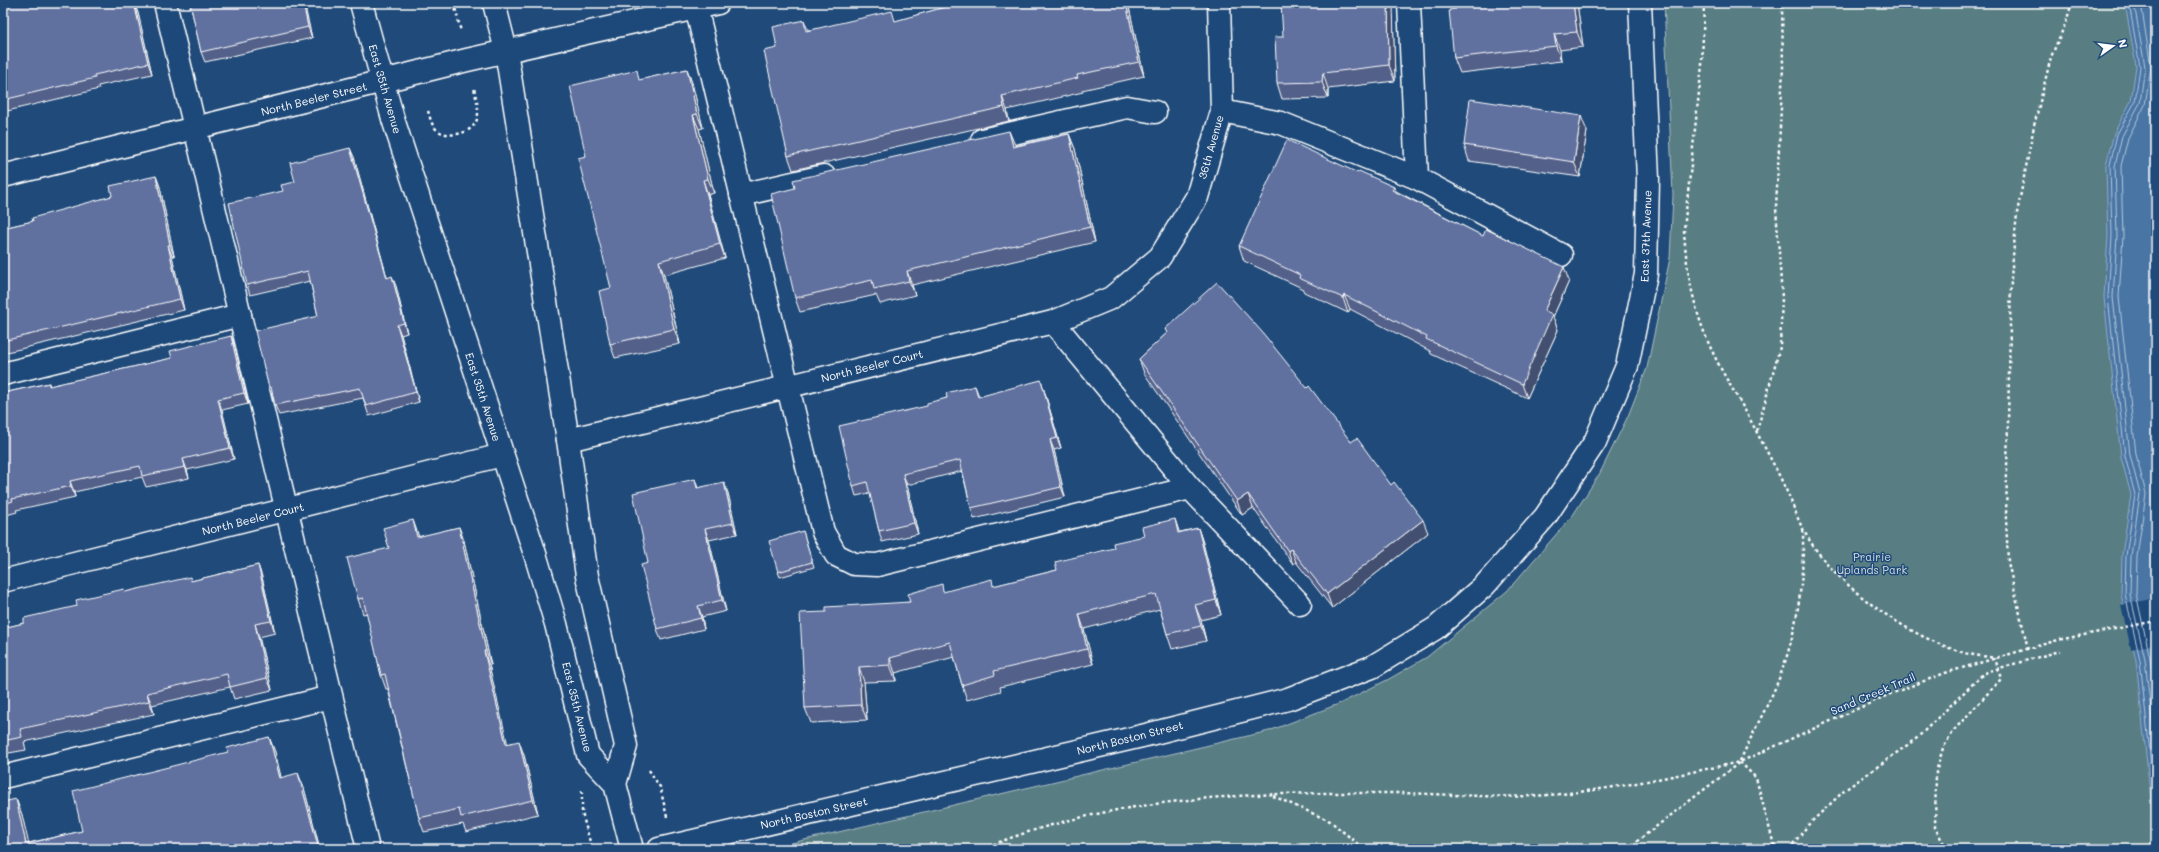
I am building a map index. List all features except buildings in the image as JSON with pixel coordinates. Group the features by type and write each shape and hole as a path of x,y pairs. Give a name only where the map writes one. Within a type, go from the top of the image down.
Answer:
{"street":[{"path":"164,3 196,129 368,849"},
{"name":"East 35th Avenue","path":"361,3 382,82 536,557 556,624 588,755 615,784 632,849"},
{"path":"494,3 506,51 568,440 587,576 626,746 615,784"},
{"name":"North Beeler Street","path":"3,176 506,51 695,6 718,3"},
{"name":"36th Avenue","path":"1160,257 1197,197 1222,111 1219,3"},
{"path":"1409,3 1417,178"},
{"name":"East 37th Avenue","path":"1544,517 1595,442 1627,366 1646,274 1648,179 1640,3"},
{"path":"695,6 786,387 823,532 836,555 854,564 878,565 1190,488"},
{"path":"965,144 1127,107 1155,112"},
{"path":"1222,111 1282,123 1417,178 1561,255"},
{"path":"741,195 841,172"},
{"name":"North Beeler Court","path":"568,440 1053,322 1111,298 1160,257"},
{"path":"3,374 240,315"},
{"path":"1053,322 1190,488 1300,604"},
{"name":"North Beeler Court","path":"3,581 288,511 502,455"},
{"name":"North Boston Street","path":"659,849 1142,736 1288,699 1372,667 1436,628 1485,585 1544,517"},
{"path":"3,777 331,697"}],"path":[{"path":"454,3 462,36"},
{"path":"1704,3 1702,65 1684,228 1685,254 1690,285 1714,356 1756,432 1791,500 1803,530 1828,564 1880,611 1933,642 1966,653 1995,658 1998,668 2001,679 1955,729 1944,748 1936,772 1935,828 1947,849"},
{"path":"1756,432 1780,347 1782,298 1776,207 1783,68 1782,3"},
{"path":"2028,649 2008,562 2006,518 2011,278 2017,213 2034,126 2051,57 2066,22 2072,3"},
{"path":"428,111 430,120 436,129 450,134 466,131 475,124 478,112 474,88"},
{"path":"1740,762 1772,695 1793,635 1803,573 1803,530"},
{"name":"Sand Creek Trail","path":"1627,849 1740,762 1888,695 1995,658 2058,640 2156,621"},
{"path":"1789,849 1809,824 1845,790 1917,738 1982,675 1998,668 2060,651"},
{"path":"982,849 1034,830 1088,816 1205,798 1271,794 1389,792 1499,797 1549,795 1637,783 1740,762"},
{"path":"1740,762 1756,778 1775,849"},
{"path":"646,765 660,787 667,818"},
{"path":"1271,794 1330,821 1364,849"},
{"path":"582,800 582,813 592,849"}],"green space":[{"name":"Prairie Uplands Park","path":"1664,3 2156,3 2156,849 766,849 1269,731 1341,703 1389,679 1427,657 1507,591 1573,515 1600,473 1628,416 1647,368 1670,258 1673,195"}],"water":[{"path":"2125,3 2156,3 2156,849 2136,660 2121,594 2122,555 2131,495 2121,457 2104,297 2108,236 2106,165 2114,133 2131,101 2136,66"}],"pier":[{"path":"2156,598 2156,644 2131,649 2121,605"}]}
